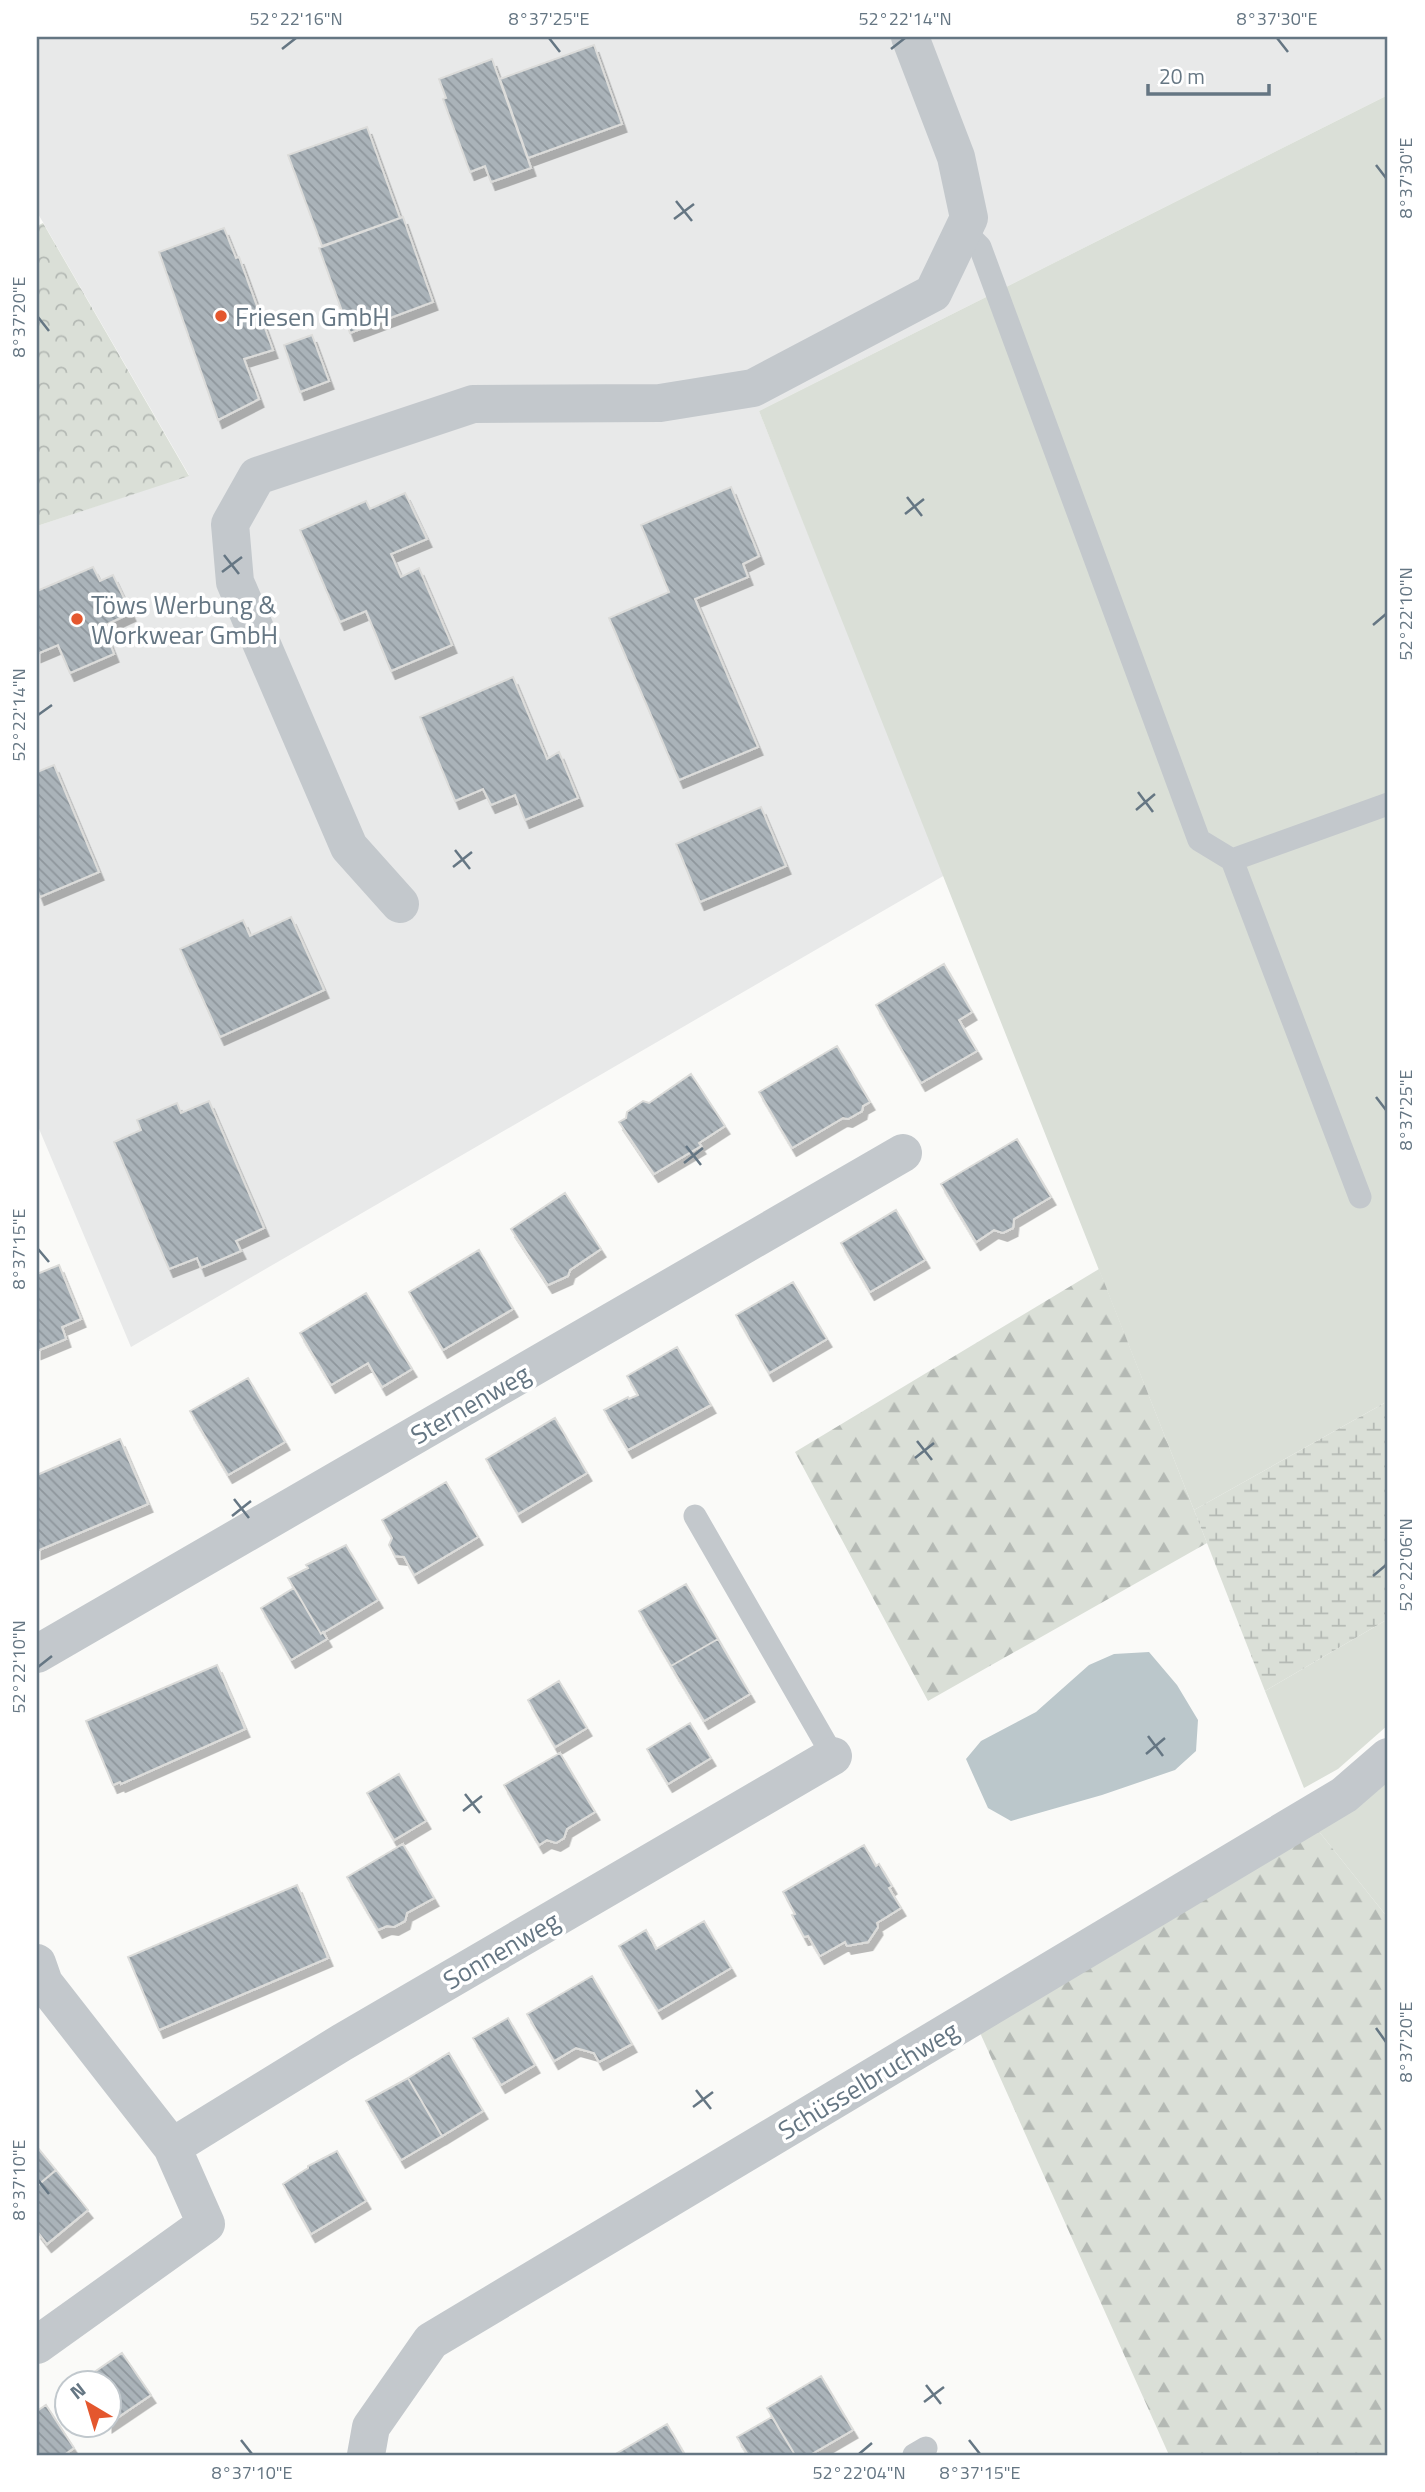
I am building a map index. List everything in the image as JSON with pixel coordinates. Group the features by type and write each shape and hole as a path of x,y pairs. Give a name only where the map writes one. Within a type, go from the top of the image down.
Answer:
{"street":[{"path":"400,904 349,847 235,582 230,524 257,476 472,404 660,402 753,388 933,293 969,218 956,157 910,37"},
{"name":"Sternenweg","path":"37,1654 903,1153"},
{"name":"Sonnenweg","path":"172,2147 341,2043 833,1756"},
{"name":"Schüsselbruchweg","path":"369,2441 431,2341 1344,1795 1388,1757"},
{"path":"37,1963 44,1983 172,2147 206,2224 37,2345"}],"lane":[{"path":"963,230 980,247 1199,840 1233,860 1360,1197"},
{"path":"1233,860 1388,804"},
{"path":"695,1516 833,1756"}],"shaded area":[{"path":"37,37 1388,37 1388,95 759,411 945,875 131,1347 37,1124 37,526 189,475 37,212"},
{"path":"1149,1652 1177,1685 1198,1720 1196,1751 1175,1770 1102,1795 1011,1821 988,1808 966,1759 981,1741 1036,1712 1089,1665 1114,1654"}],"green space":[{"path":"1388,95 1388,1401 1194,1510 759,411"},
{"path":"43,223 189,476 37,526 37,226"},
{"path":"1099,1269 1207,1543 928,1701 795,1452"},
{"path":"1388,1401 1388,1619 1265,1691 1194,1510"},
{"path":"1388,1619 1388,1725 1338,1769 1304,1788 1265,1691"},
{"path":"1388,1774 1388,1918 1313,1824"},
{"path":"1313,1824 1388,1918 1388,2455 1169,2455 977,2026"}],"building":[{"path":"594,45 622,124 528,158 500,79"},
{"path":"492,59 531,168 491,182 485,166 470,172 443,99 446,98 439,79"},
{"path":"367,127 400,218 322,246 288,155"},
{"path":"403,217 433,302 350,333 319,248"},
{"name":"Friesen GmbH","path":"224,228 236,258 239,257 273,350 244,359 259,399 218,420 159,252"},
{"path":"312,335 329,381 300,392 284,345"},
{"path":"731,487 759,556 743,564 748,577 695,599 758,747 679,780 609,618 669,592 641,525"},
{"path":"405,493 427,539 391,554 401,577 419,568 452,645 391,671 366,611 340,622 300,530 366,501 370,509"},
{"name":"Töws Werbung & Workwear GmbH","path":"93,567 100,581 113,575 131,613 103,626 114,654 70,673 58,645 37,654 37,591"},
{"path":"513,677 547,759 559,752 578,798 525,820 515,795 491,805 483,789 455,801 420,717"},
{"path":"54,765 99,872 40,897 37,889 37,772"},
{"path":"761,807 786,866 700,902 676,844"},
{"path":"291,917 324,990 220,1037 180,949 243,920 250,936"},
{"path":"944,964 972,1012 959,1020 977,1051 921,1083 876,1005"},
{"path":"837,1046 870,1102 863,1106 862,1111 848,1119 843,1118 792,1148 759,1092"},
{"path":"691,1074 725,1126 699,1143 701,1146 654,1174 619,1122 626,1118 627,1112 643,1101 649,1103"},
{"path":"209,1101 264,1228 236,1241 241,1251 201,1268 197,1258 169,1269 114,1142 141,1130 137,1120 177,1103 181,1113"},
{"path":"1017,1139 1051,1197 1014,1219 1013,1228 1003,1233 994,1230 976,1242 941,1184"},
{"path":"565,1193 601,1249 570,1270 568,1276 548,1285 511,1229"},
{"path":"896,1210 925,1260 870,1292 841,1243"},
{"path":"479,1250 513,1309 443,1350 409,1292"},
{"path":"59,1265 81,1319 62,1327 66,1339 37,1351 37,1274"},
{"path":"793,1282 827,1339 769,1373 736,1315"},
{"path":"366,1293 412,1369 382,1387 368,1363 331,1385 300,1333"},
{"path":"677,1347 711,1405 628,1450 604,1410 628,1397 629,1399 638,1395 627,1376"},
{"path":"248,1378 285,1442 228,1475 190,1411"},
{"path":"555,1418 587,1473 518,1514 486,1459"},
{"path":"120,1439 148,1504 37,1551 37,1475"},
{"path":"446,1482 478,1537 414,1575 404,1557 395,1556 389,1545 392,1538 382,1520"},
{"path":"346,1545 378,1600 321,1634 288,1578 308,1568 306,1565"},
{"path":"686,1584 718,1639 671,1666 639,1611"},
{"path":"294,1588 321,1634 323,1632 327,1639 291,1660 261,1608"},
{"path":"718,1639 750,1694 704,1721 671,1666"},
{"path":"217,1665 245,1729 121,1784 120,1782 113,1785 86,1721"},
{"path":"559,1681 587,1728 555,1747 528,1700"},
{"path":"690,1723 711,1758 668,1784 647,1749"},
{"path":"560,1753 595,1812 567,1829 564,1838 556,1843 547,1840 539,1845 504,1785"},
{"path":"399,1774 426,1821 394,1840 367,1793"},
{"path":"403,1844 434,1898 407,1913 405,1921 394,1927 387,1926 378,1930 347,1877"},
{"path":"864,1845 892,1886 889,1888 901,1908 877,1923 878,1927 868,1942 847,1946 845,1942 820,1956 808,1936 804,1937 783,1892"},
{"path":"297,1885 328,1958 159,2030 128,1957"},
{"path":"704,1921 731,1968 658,2011 619,1946 646,1930 656,1949"},
{"path":"592,1976 632,2044 599,2062 594,2053 576,2048 554,2061 527,2014"},
{"path":"508,2018 535,2065 501,2085 473,2038"},
{"path":"449,2053 483,2111 442,2136 408,2078"},
{"path":"408,2078 442,2136 401,2160 366,2101"},
{"path":"37,2147 56,2170 37,2186"},
{"path":"337,2151 366,2201 311,2234 283,2184 308,2166"},
{"path":"56,2170 88,2210 47,2244 37,2231 37,2186"},
{"path":"122,2353 151,2395 122,2415 122,2370 97,2370"},
{"path":"821,2376 853,2430 810,2455 795,2455 767,2408"},
{"path":"46,2405 52,2414 52,2440 69,2440 74,2448 64,2455 37,2455 37,2411"},
{"path":"772,2417 795,2455 748,2455 737,2437"},
{"path":"667,2424 685,2455 614,2455"}],"place":[{"name":"Friesen GmbH","path":"221,316"},
{"name":"Töws Werbung & Workwear GmbH","path":"77,619"}]}
